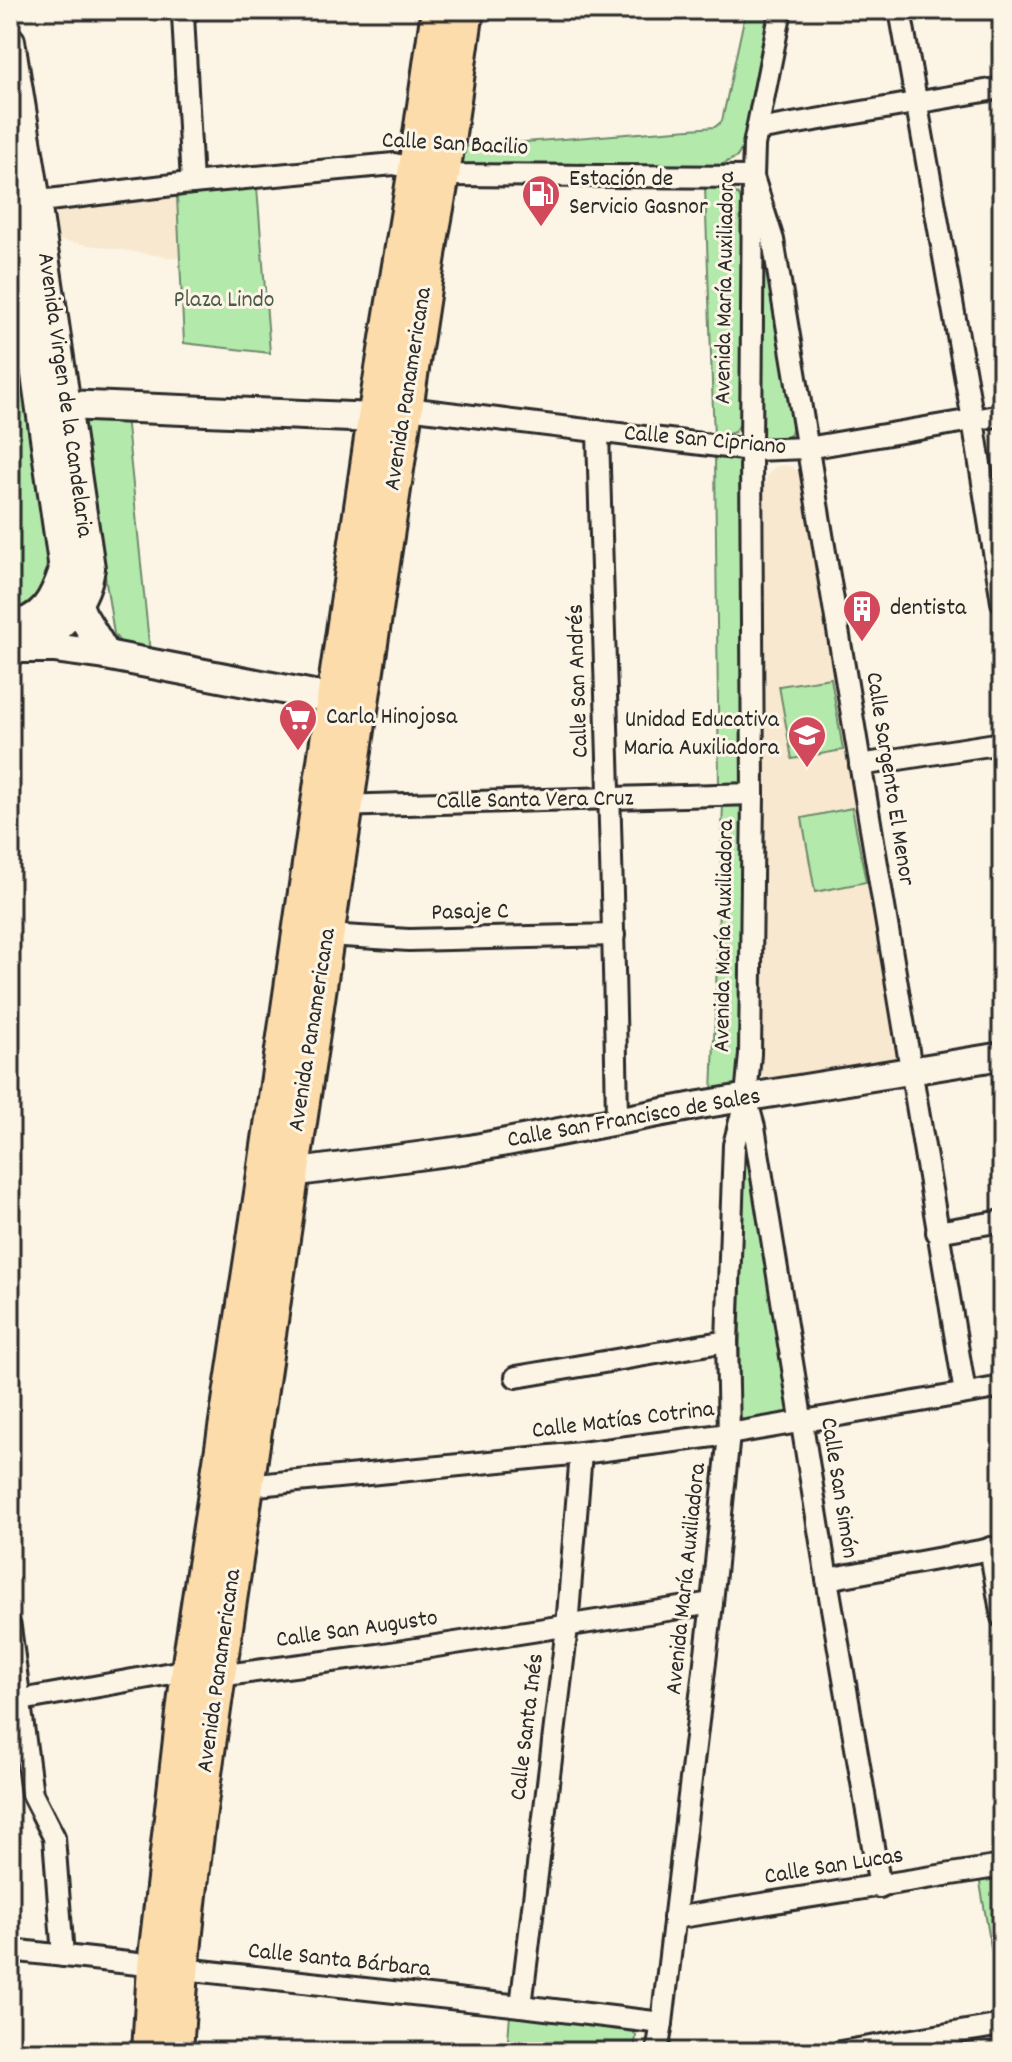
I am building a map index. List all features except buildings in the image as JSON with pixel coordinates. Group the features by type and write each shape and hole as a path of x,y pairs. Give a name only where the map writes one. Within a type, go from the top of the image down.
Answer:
{"main road":[{"name":"Avenida Panamericana","path":"149,2052 168,1968 203,1673 332,806 395,416 429,171 438,10"},
{"name":"Avenida Panamericana","path":"429,171 467,10"},
{"name":"Avenida Virgen de la Candelaria","path":"10,41 19,200 53,406 90,568 88,585 77,604"},
{"name":"Avenida Virgen de la Candelaria","path":"53,406 64,570 82,615 106,655"},
{"name":"Calle San Cipriano","path":"53,406 395,416"},
{"name":"Avenida Panamericana","path":"203,1673 247,1486 278,1174 327,935 334,699 395,416"},
{"path":"13,640 20,625 41,613 55,597 64,570"},
{"path":"13,640 45,637 62,623 77,604"},
{"path":"13,640 334,699"},
{"name":"Avenida Panamericana","path":"168,1968 176,2052"}],"street":[{"path":"191,10 183,15 192,183"},
{"name":"Avenida María Auxiliadora","path":"657,2052 712,1603 729,1434 727,1341 734,1145 746,1098 750,1054 753,177 757,130 781,10"},
{"path":"900,10 1002,602"},
{"path":"757,130 1002,88"},
{"name":"Calle San Bacilio","path":"19,200 394,164 429,171 753,177"},
{"name":"Calle Sargento El Menor","path":"753,177 773,240 965,1393"},
{"name":"Calle San Cipriano","path":"395,416 598,431 751,450 807,448 1002,415"},
{"name":"Calle San Andrés","path":"598,431 617,1121"},
{"path":"860,765 1002,743"},
{"name":"Calle Santa Vera Cruz","path":"332,806 753,794"},
{"name":"Pasaje C","path":"327,935 409,940 614,935"},
{"name":"Calle San Francisco de Sales","path":"278,1174 470,1149 700,1105 1002,1056"},
{"name":"Calle San Simón","path":"746,1098 754,1127 880,1887"},
{"path":"937,1232 1002,1221"},
{"path":"516,1377 727,1341"},
{"name":"Calle Matías Cotrina","path":"247,1486 581,1453 729,1434 1002,1387"},
{"name":"Calle Santa Inés","path":"521,2006 567,1627 581,1453"},
{"path":"827,1579 996,1548 1001,1603"},
{"name":"Calle San Augusto","path":"15,1702 203,1673 378,1655 712,1603"},
{"path":"10,1627 15,1702 32,1794 54,1837 63,1956"},
{"name":"Calle San Lucas","path":"674,1918 1002,1866"},
{"name":"Calle Santa Bárbara","path":"10,1950 662,2023"},
{"path":"840,2052 1002,2025"}],"shaded area":[{"path":"177,197 181,259 56,240 53,212"},
{"name":"Unidad Educativa Maria Auxiliadora","path":"784,465 801,474 897,1053 892,1062 767,1083 762,1075 765,486 767,476 774,467"}],"green space":[{"path":"746,10 768,10 742,148 737,157 721,165 458,166 460,147 715,127 722,121"},
{"name":"Plaza Lindo","path":"257,187 270,353 184,343 177,197"},
{"path":"705,187 731,190 742,201 740,424 735,432 714,438"},
{"path":"762,246 765,248 794,421 791,434 776,440 760,437"},
{"path":"10,303 48,552 40,589 28,602 10,611"},
{"path":"80,413 126,416 150,653 124,647 114,634"},
{"path":"715,457 735,459 743,465 744,787 719,788"},
{"path":"831,678 843,750 792,759 779,686"},
{"path":"739,802 743,810 743,1090 712,1093 723,804"},
{"path":"852,808 866,882 815,892 802,818"},
{"path":"745,1162 749,1166 792,1407 788,1416 743,1422 739,1415 742,1168"},
{"path":"1002,1873 1002,2011 979,1877"},
{"path":"510,2014 631,2028 636,2036 634,2052 507,2052"}],"place":[{"name":"Estación de Servicio Gasnor","path":"541,228"},
{"name":"dentista","path":"862,643"},
{"name":"Carla Hinojosa","path":"298,752"},
{"name":"Unidad Educativa Maria Auxiliadora","path":"807,769"}]}
